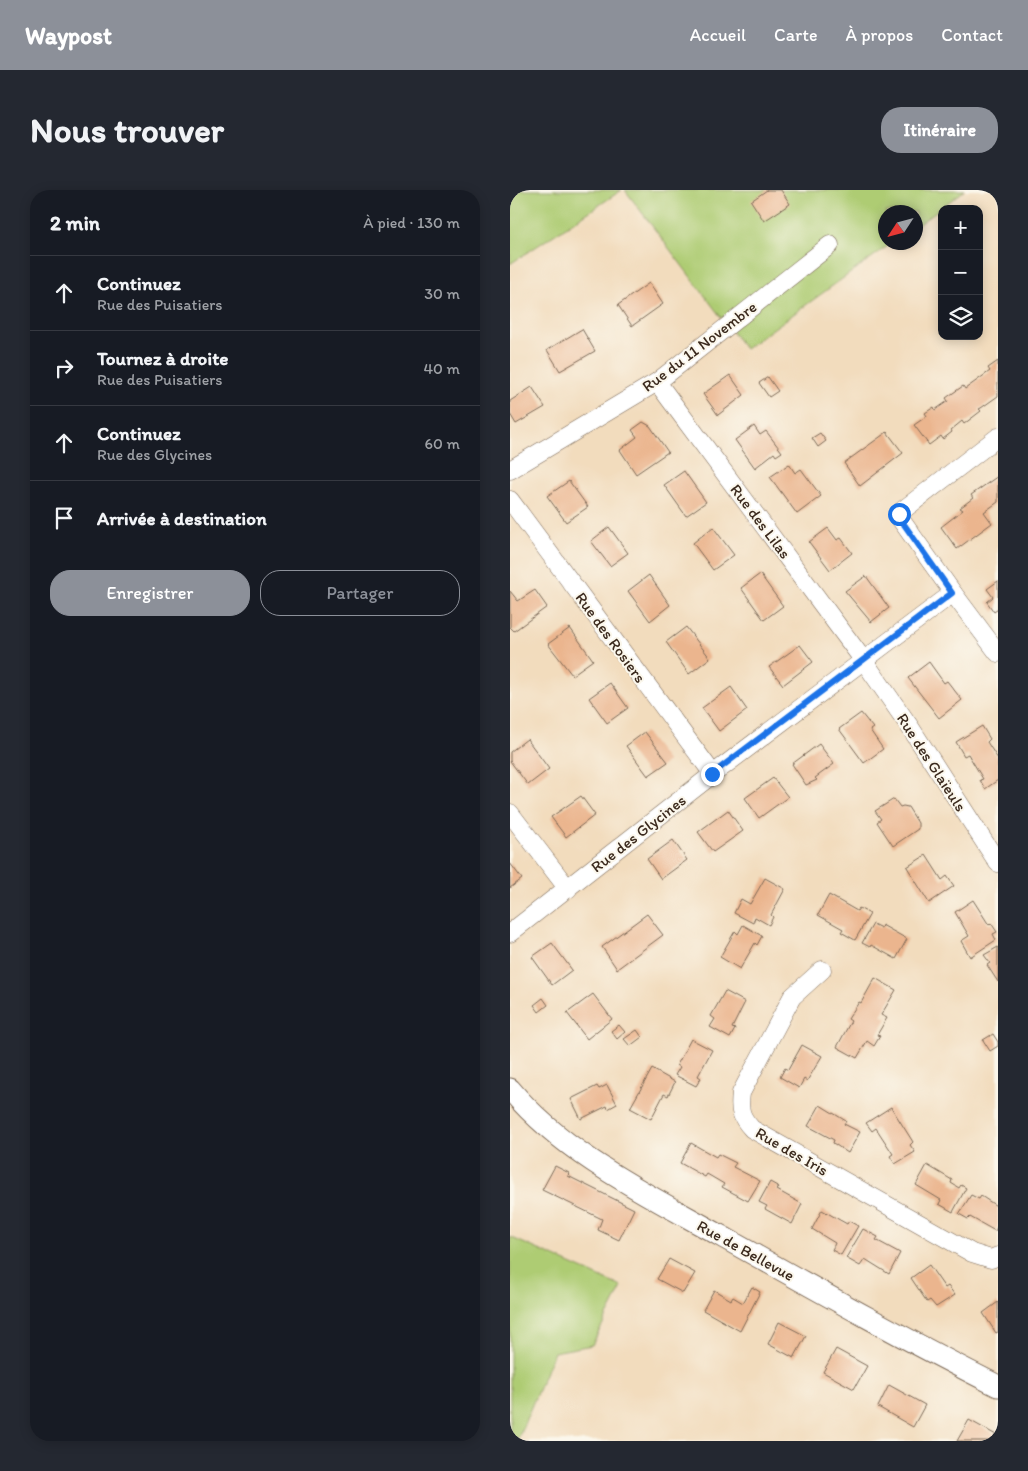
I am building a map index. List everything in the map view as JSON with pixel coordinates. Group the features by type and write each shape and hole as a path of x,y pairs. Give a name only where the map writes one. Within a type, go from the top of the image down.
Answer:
{"street":[{"name":"Rue du 11 Novembre","path":"510,470 657,382 830,245"},
{"name":"Rue des Lilas","path":"657,382 864,661"},
{"path":"998,438 899,514 901,520 952,593 998,653"},
{"name":"Rue des Rosiers","path":"510,500 712,774"},
{"name":"Rue des Glycines","path":"510,934 712,774 952,593"},
{"name":"Rue des Glaïeuls","path":"864,661 915,735 998,863"},
{"path":"510,813 568,889"},
{"name":"Rue des Iris","path":"822,970 792,997 741,1093 739,1109 745,1121 752,1129 972,1253 990,1258 998,1256"},
{"name":"Rue de Bellevue","path":"511,1091 540,1120 584,1155 636,1188 859,1313 998,1386"}],"green space":[{"path":"510,190 622,190 510,264"},
{"path":"625,190 965,190 945,205 938,205 938,210 923,221 923,205 878,205 878,250 882,250 745,349"},
{"path":"510,1237 622,1287 592,1345 554,1352 517,1441 510,1441"}],"building":[{"path":"767,190 781,190 790,204 764,221 751,201"},
{"path":"649,283 663,304 632,326 618,305"},
{"path":"582,329 595,351 560,371 547,350"},
{"path":"998,361 998,396 979,409 981,411 964,424 962,421 943,439 941,436 929,445 914,425 927,416 925,413 934,407 935,410 948,401 946,398 953,393 963,386 965,389 990,371 988,368"},
{"path":"730,375 744,395 718,415 703,394"},
{"path":"768,377 778,391 769,397 759,383"},
{"path":"532,387 545,407 516,424 510,414 510,401"},
{"path":"643,422 650,426 668,452 636,474 620,450 637,437 632,430"},
{"path":"754,426 760,435 766,431 782,452 776,456 774,453 755,468 735,440"},
{"path":"887,432 903,453 860,486 844,463"},
{"path":"820,433 826,441 818,447 812,438"},
{"path":"789,464 795,473 801,469 821,496 797,514 770,477"},
{"path":"684,471 706,502 686,516 664,485"},
{"path":"998,476 998,502 984,512 992,523 957,549 941,527 963,510 960,508 973,498 971,495"},
{"path":"569,481 588,507 566,522 547,496"},
{"path":"609,527 628,553 610,566 591,541"},
{"path":"713,527 734,555 713,570 693,543"},
{"path":"828,528 837,540 841,538 852,553 830,570 809,542"},
{"path":"760,574 783,606 764,620 741,588"},
{"path":"649,575 670,605 650,621 628,591"},
{"path":"866,576 889,608 871,622 845,591"},
{"path":"998,581 998,609 994,612 987,602 993,597 987,589"},
{"path":"535,590 547,607 514,631 510,627 510,591 518,601"},
{"path":"686,627 710,658 689,674 666,642"},
{"path":"570,628 593,660 572,675 548,644"},
{"path":"800,645 813,662 783,685 769,667"},
{"path":"929,662 944,683 947,681 962,700 939,718 908,678"},
{"path":"610,683 628,708 607,723 589,698"},
{"path":"731,687 747,710 719,731 702,708"},
{"path":"861,713 873,728 870,730 883,749 864,763 839,729"},
{"path":"982,726 990,739 987,742 998,759 998,780 985,789 980,780 983,779 968,754 964,756 956,742"},
{"path":"645,732 668,762 648,776 626,746"},
{"path":"527,739 549,769 528,785 510,761 510,752"},
{"path":"819,744 834,764 815,778 817,780 806,785 792,764"},
{"path":"773,778 788,797 759,818 745,798"},
{"path":"581,796 595,815 566,837 551,817"},
{"path":"894,799 900,807 908,807 918,823 918,829 893,846 877,822 881,819 875,811"},
{"path":"728,810 743,831 713,852 698,832"},
{"path":"673,840 687,860 661,879 647,859"},
{"path":"926,855 942,880 947,876 954,886 929,903 907,867"},
{"path":"510,863 522,879 510,888"},
{"path":"765,878 785,889 771,915 773,917 769,925 755,917 753,923 734,913 741,899 750,904"},
{"path":"829,895 857,911 859,908 870,914 855,940 841,932 843,929 818,915"},
{"path":"973,900 989,925 991,923 997,932 993,934 996,940 970,957 961,941 969,936 955,912"},
{"path":"647,914 663,935 617,969 602,947"},
{"path":"873,924 881,928 882,925 907,939 896,959 871,945 870,947 862,943"},
{"path":"743,925 762,936 757,945 755,943 740,969 720,957 735,931 738,934"},
{"path":"552,943 572,970 552,985 532,957"},
{"path":"998,947 998,982 987,965 990,963 984,955"},
{"path":"875,978 896,990 881,1015 887,1018 877,1035 880,1036 874,1046 867,1041 857,1058 837,1047 851,1021 848,1019 859,1002 861,1003"},
{"path":"725,991 745,1002 732,1028 735,1029 730,1038 710,1027 715,1019 711,1016"},
{"path":"593,994 612,1019 587,1039 567,1013"},
{"path":"543,998 548,1005 539,1012 534,1005"},
{"path":"619,1025 625,1032 617,1039 611,1031"},
{"path":"637,1030 642,1037 630,1046 624,1039"},
{"path":"993,1034 998,1042 998,1046 990,1051 983,1040"},
{"path":"691,1039 712,1050 698,1076 701,1078 696,1086 675,1075 680,1067 677,1065"},
{"path":"802,1045 822,1056 807,1081 804,1079 799,1088 780,1077 785,1068 788,1070"},
{"path":"652,1069 675,1082 668,1096 664,1094 651,1119 630,1108"},
{"path":"607,1085 617,1104 608,1109 607,1106 581,1119 571,1099 597,1086 599,1089"},
{"path":"820,1105 846,1121 844,1124 860,1132 848,1153 833,1143 834,1140 808,1126"},
{"path":"891,1107 913,1142 910,1145 915,1152 895,1164 890,1156 893,1154 876,1128 872,1131 866,1123"},
{"path":"691,1143 716,1157 718,1154 736,1163 733,1167 760,1181 748,1201 722,1187 724,1184 707,1174 705,1177 680,1163"},
{"path":"927,1165 952,1180 951,1183 959,1188 961,1185 966,1188 953,1212 939,1204 941,1200 916,1185"},
{"path":"555,1166 569,1173 568,1176 634,1209 619,1240 598,1230 602,1219 542,1190"},
{"path":"770,1182 779,1187 777,1190 802,1204 792,1224 765,1209 767,1206 759,1202"},
{"path":"971,1195 979,1199 981,1196 998,1207 998,1225 995,1231 970,1217 968,1219 959,1214"},
{"path":"822,1210 847,1224 849,1221 858,1226 841,1255 832,1250 835,1243 812,1229"},
{"path":"863,1229 878,1237 876,1240 900,1253 889,1274 865,1259 860,1266 846,1258"},
{"path":"669,1259 695,1273 683,1293 657,1279"},
{"path":"929,1265 945,1288 948,1286 955,1295 936,1307 930,1300 927,1302 911,1278"},
{"path":"752,1287 760,1292 740,1331 703,1310 714,1290 731,1300 733,1297 743,1303"},
{"path":"998,1302 998,1332 996,1333 983,1313"},
{"path":"779,1322 806,1336 794,1358 768,1344"},
{"path":"836,1349 867,1366 854,1389 823,1372"},
{"path":"889,1385 925,1405 913,1427 878,1407"},
{"path":"969,1420 998,1436 998,1441 957,1441"}],"route":[{"path":"712,774 952,593 901,520 899,514"}]}
